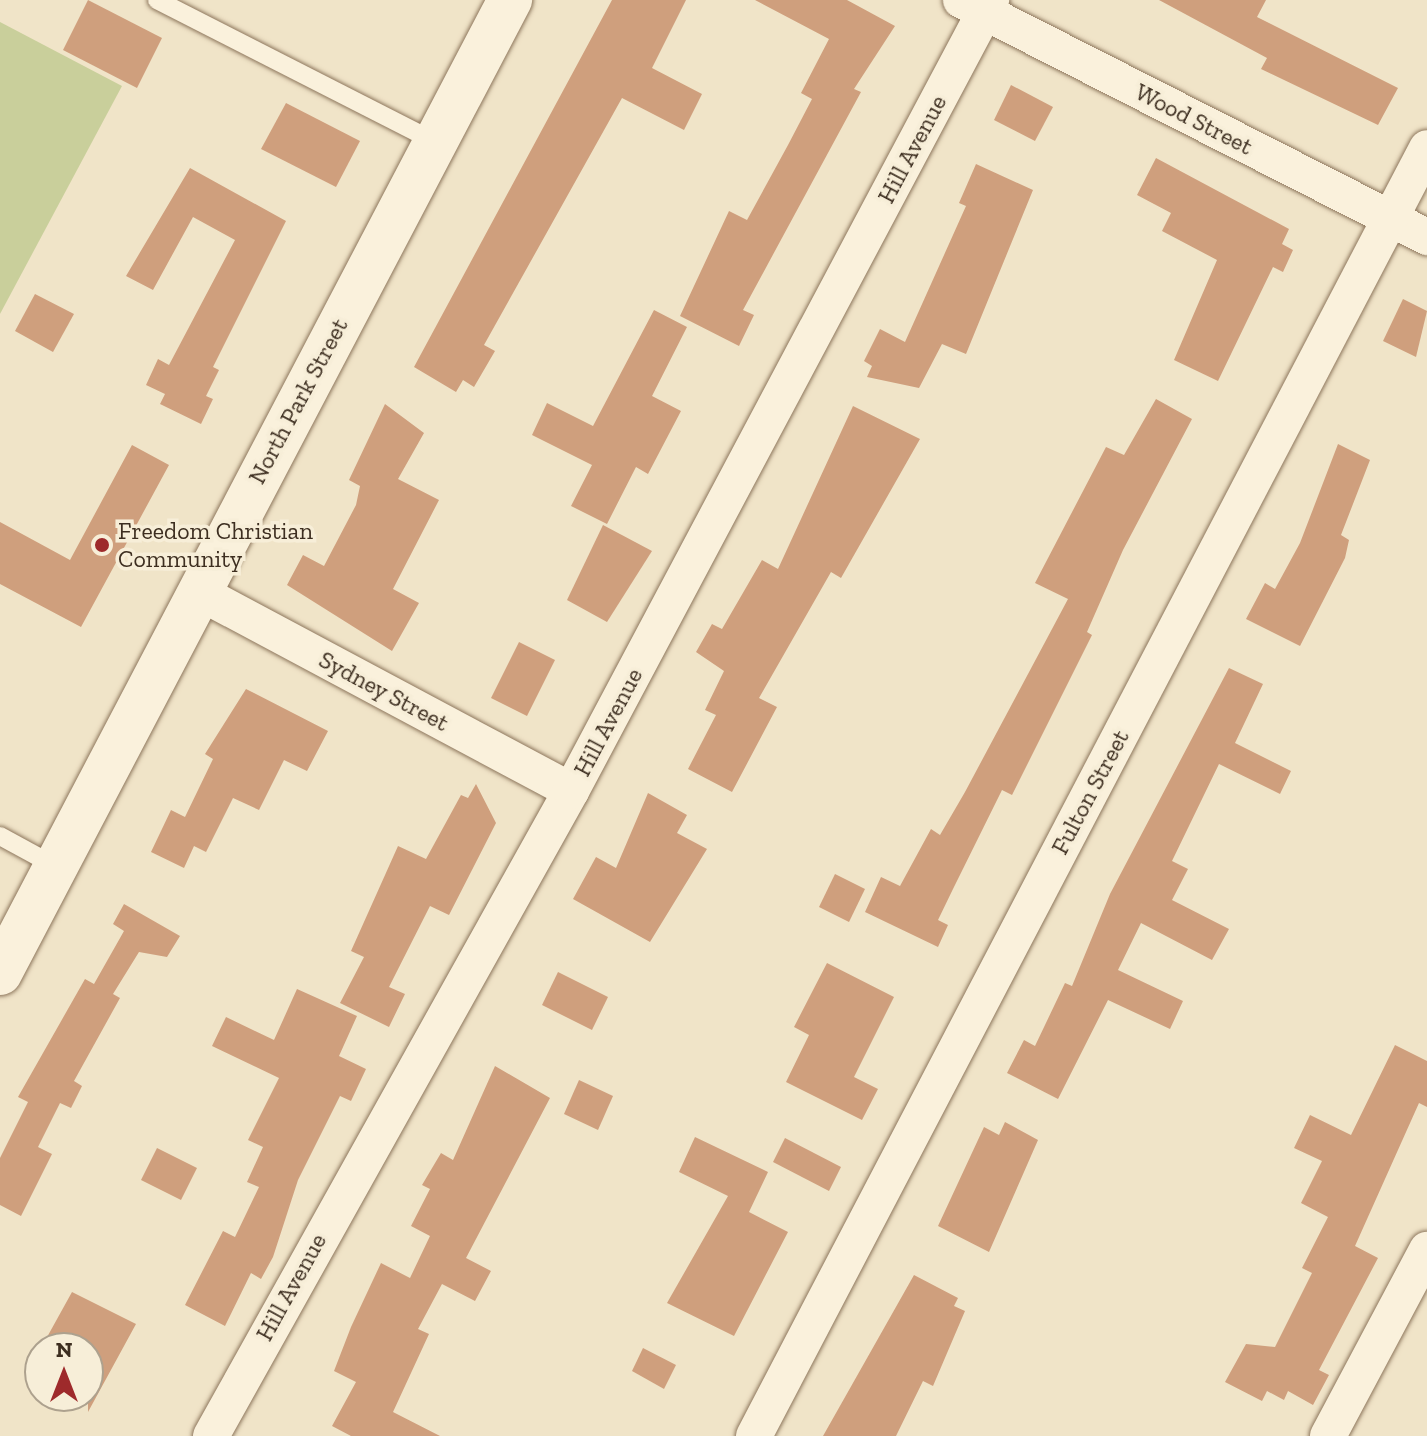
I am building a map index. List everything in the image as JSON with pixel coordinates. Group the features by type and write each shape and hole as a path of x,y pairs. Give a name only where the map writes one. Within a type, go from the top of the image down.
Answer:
{"main road":[{"name":"North Park Street","path":"0,973 197,591 510,0"}],"street":[{"name":"Wood Street","path":"979,4 1427,237"},
{"name":"Hill Avenue","path":"211,1436 571,791 979,4"},
{"name":"Fulton Street","path":"754,1436 1427,148"},
{"name":"Sydney Street","path":"197,591 571,791"},
{"path":"1328,1436 1427,1250"}],"lane":[{"path":"157,0 436,142"},
{"path":"0,836 57,867"}],"green space":[{"path":"0,22 122,86 0,314"}],"building":[{"path":"88,0 162,38 137,88 63,50"},
{"path":"612,0 686,0 652,68 702,94 684,130 622,98 484,345 495,351 474,387 463,380 456,392 414,367"},
{"path":"755,0 847,0 895,26 854,89 861,92 743,310 754,315 739,346 680,316 729,211 747,220 788,145 812,99 801,93 829,39"},
{"path":"1159,0 1266,0 1257,17 1398,88 1378,125 1261,69 1267,58"},
{"path":"1011,85 1053,107 1035,141 994,120"},
{"path":"286,103 360,141 336,187 261,149"},
{"path":"1156,158 1289,229 1282,244 1293,250 1283,272 1273,267 1218,381 1174,360 1217,260 1162,231 1171,213 1137,195"},
{"path":"976,164 1033,190 966,354 942,344 919,388 867,377 872,366 864,361 880,329 905,342 966,206 959,203"},
{"path":"190,168 286,221 213,367 219,370 206,396 213,399 201,424 160,404 165,394 146,385 158,359 169,365 235,240 193,217 153,290 126,276"},
{"path":"35,294 74,314 53,352 15,331"},
{"path":"1403,299 1427,311 1416,357 1383,341"},
{"path":"654,310 687,327 652,396 681,411 648,474 636,467 607,524 571,506 592,465 532,435 547,403 593,426"},
{"path":"1156,399 1192,419 1123,550 1087,632 1092,635 1012,795 1002,790 938,920 948,925 938,947 865,912 881,877 900,886 931,829 940,835 965,792 1068,599 1035,583 1106,447 1124,455"},
{"path":"385,404 424,433 398,479 439,500 393,589 419,603 392,651 287,585 303,555 324,566 356,505 360,486 349,480"},
{"path":"853,406 920,439 841,578 831,572 759,698 777,707 732,792 688,769 716,715 705,710 724,671 696,652 712,624 722,629 762,560 778,569"},
{"path":"1338,444 1370,460 1341,535 1349,540 1345,558 1300,646 1246,619 1265,583 1275,589 1300,543"},
{"name":"Freedom Christian Community","path":"132,445 169,465 81,627 0,584 0,522 70,560"},
{"path":"603,525 652,551 607,622 567,600"},
{"path":"519,642 555,660 527,716 491,698"},
{"path":"1229,668 1263,684 1235,743 1291,771 1280,794 1219,764 1172,861 1188,869 1172,900 1229,929 1212,960 1141,923 1118,970 1183,1001 1170,1029 1108,1000 1058,1099 1007,1073 1024,1040 1035,1046 1065,983 1072,986 1110,894"},
{"path":"246,689 328,731 307,771 284,760 259,810 233,798 206,852 194,846 184,868 151,852 171,810 185,817 213,759 205,754"},
{"path":"476,784 496,823 449,915 430,906 389,987 405,994 389,1027 340,1003 364,957 351,951 398,846 426,859 461,795 468,798"},
{"path":"648,793 687,815 677,833 707,849 650,942 573,899 596,857 616,868"},
{"path":"835,874 865,889 849,922 819,907"},
{"path":"124,904 180,936 167,957 139,952 113,994 120,998 74,1081 82,1086 71,1108 60,1103 38,1147 52,1154 21,1216 0,1205 0,1158 28,1102 18,1097 85,979 94,984 124,931 113,924"},
{"path":"827,963 894,997 854,1077 878,1089 862,1120 786,1082 809,1035 794,1027"},
{"path":"558,972 608,997 592,1030 542,1005"},
{"path":"297,989 357,1016 339,1056 366,1069 351,1101 340,1096 298,1180 273,1257 261,1279 251,1273 225,1326 185,1305 223,1231 235,1237 259,1187 247,1182 263,1147 248,1140 279,1078 212,1046 226,1017 274,1040"},
{"path":"1395,1045 1427,1061 1427,1107 1419,1103 1355,1246 1378,1258 1319,1370 1329,1375 1313,1405 1288,1391 1284,1400 1267,1391 1262,1401 1225,1382 1246,1344 1275,1347 1312,1273 1302,1268 1328,1217 1301,1203 1322,1161 1294,1148 1310,1115 1351,1135"},
{"path":"495,1066 550,1098 466,1258 491,1271 475,1301 442,1284 418,1329 429,1334 393,1412 440,1436 351,1436 332,1426 356,1382 334,1371 351,1327 381,1263 410,1278 430,1236 411,1226 430,1189 422,1185 441,1153 453,1160"},
{"path":"579,1080 613,1096 598,1130 564,1114"},
{"path":"1005,1122 1038,1140 989,1252 938,1226 984,1127 999,1135"},
{"path":"695,1137 768,1172 749,1212 788,1232 734,1336 667,1303 728,1196 679,1172"},
{"path":"785,1138 841,1167 829,1191 773,1162"},
{"path":"157,1148 197,1168 181,1200 141,1180"},
{"path":"914,1275 958,1298 954,1306 965,1311 933,1386 923,1381 896,1436 823,1436"},
{"path":"72,1292 136,1324 104,1383 104,1332 50,1332"},
{"path":"643,1348 676,1365 664,1389 632,1371"}],"place":[{"name":"Freedom Christian Community","path":"102,545"}]}
